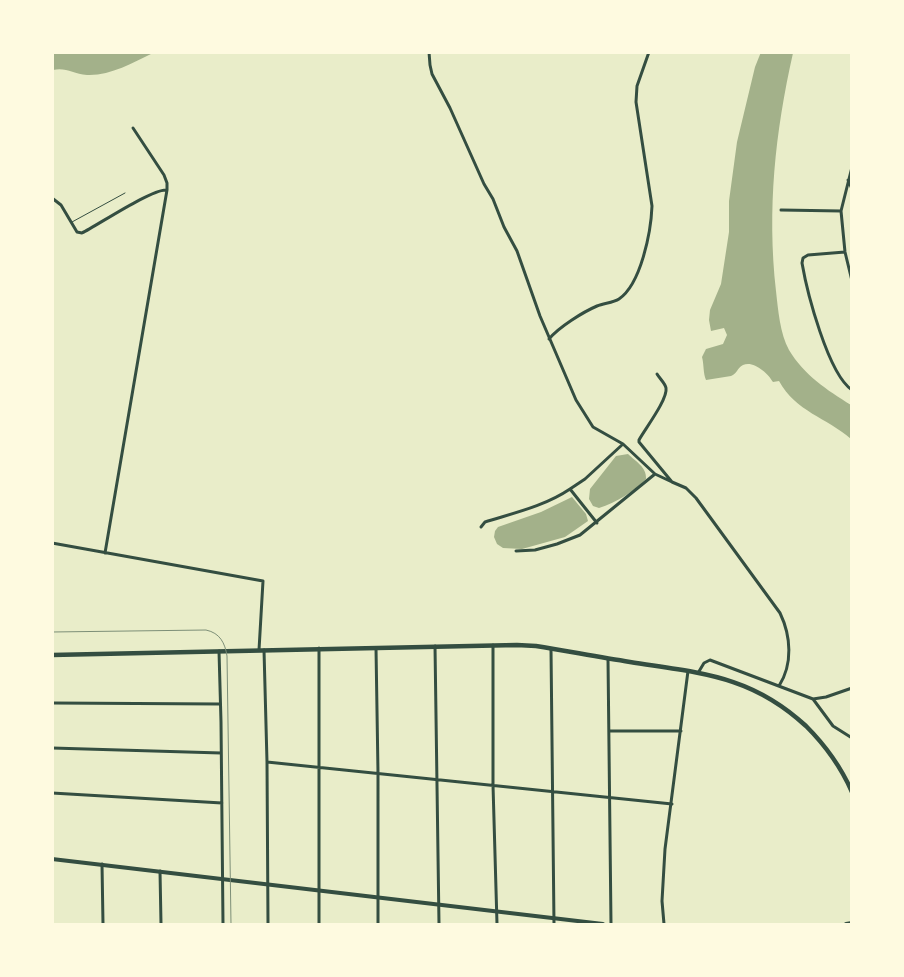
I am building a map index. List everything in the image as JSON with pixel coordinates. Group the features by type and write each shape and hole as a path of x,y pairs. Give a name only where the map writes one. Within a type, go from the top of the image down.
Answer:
{"main road":[{"path":"52,655 376,646 517,645 688,671 729,680 753,689 785,709 810,730 831,755 852,792"}],"street":[{"path":"430,52 432,74 450,108 484,184 493,199 504,227 517,251 549,339 576,400 588,421 599,431 623,444 655,474 686,488 696,498 780,613 786,625 789,640 787,669 778,686"},
{"path":"549,339 558,329 588,311 617,300 629,291 638,273 651,222 652,206 636,102 638,86 649,52"},
{"path":"105,553 167,190 164,175 133,128"},
{"path":"852,167 841,211 845,252 852,281"},
{"path":"848,180 852,189"},
{"path":"52,198 61,205 78,232 82,233 148,195 161,189 167,190"},
{"path":"781,210 841,211"},
{"path":"845,252 808,255 803,258 802,263 815,315 832,363 840,379 852,390"},
{"path":"658,374 666,391 664,399 639,440 672,482"},
{"path":"481,527 485,522 535,506 561,495 585,479 623,444"},
{"path":"516,551 535,550 580,535 655,474"},
{"path":"570,489 597,523"},
{"path":"52,543 263,581 261,650 267,762 268,924"},
{"path":"493,645 493,785 497,924"},
{"path":"376,646 378,924"},
{"path":"436,646 439,924"},
{"path":"319,648 319,924"},
{"path":"552,649 554,924"},
{"path":"219,651 223,924"},
{"path":"608,659 611,924"},
{"path":"698,673 704,663 710,660 813,699 826,697 852,688"},
{"path":"664,924 663,879 688,671"},
{"path":"813,699 833,726 852,738"},
{"path":"52,703 220,704"},
{"path":"609,731 681,731"},
{"path":"52,748 221,753"},
{"path":"267,762 438,778 672,804"},
{"path":"52,793 222,803"},
{"path":"52,859 603,924"},
{"path":"102,864 103,924"},
{"path":"160,871 162,924"},
{"path":"846,924 852,923"}],"lane":[{"path":"71,222 124,193"}],"shaded area":[{"path":"53,52 153,53 112,71 87,75 62,69 53,70"},
{"path":"761,52 793,53 781,112 774,171 773,261 781,329 789,350 802,367 825,388 851,405 851,439 803,407 794,400 779,381 773,382 764,371 756,366 751,364 743,365 731,376 706,380 705,377 702,357 706,349 723,344 727,335 724,328 711,331 710,310 721,284 729,232 729,201 737,142 755,67"},
{"path":"628,454 643,468 646,479 618,500 599,508 593,506 589,499 590,489 616,456"},
{"path":"572,497 586,514 588,521 565,537 522,549 503,548 497,544 494,537 498,527 541,512"}],"tram line":[{"path":"52,632 206,630 211,631 221,639 227,656 231,924"}]}
